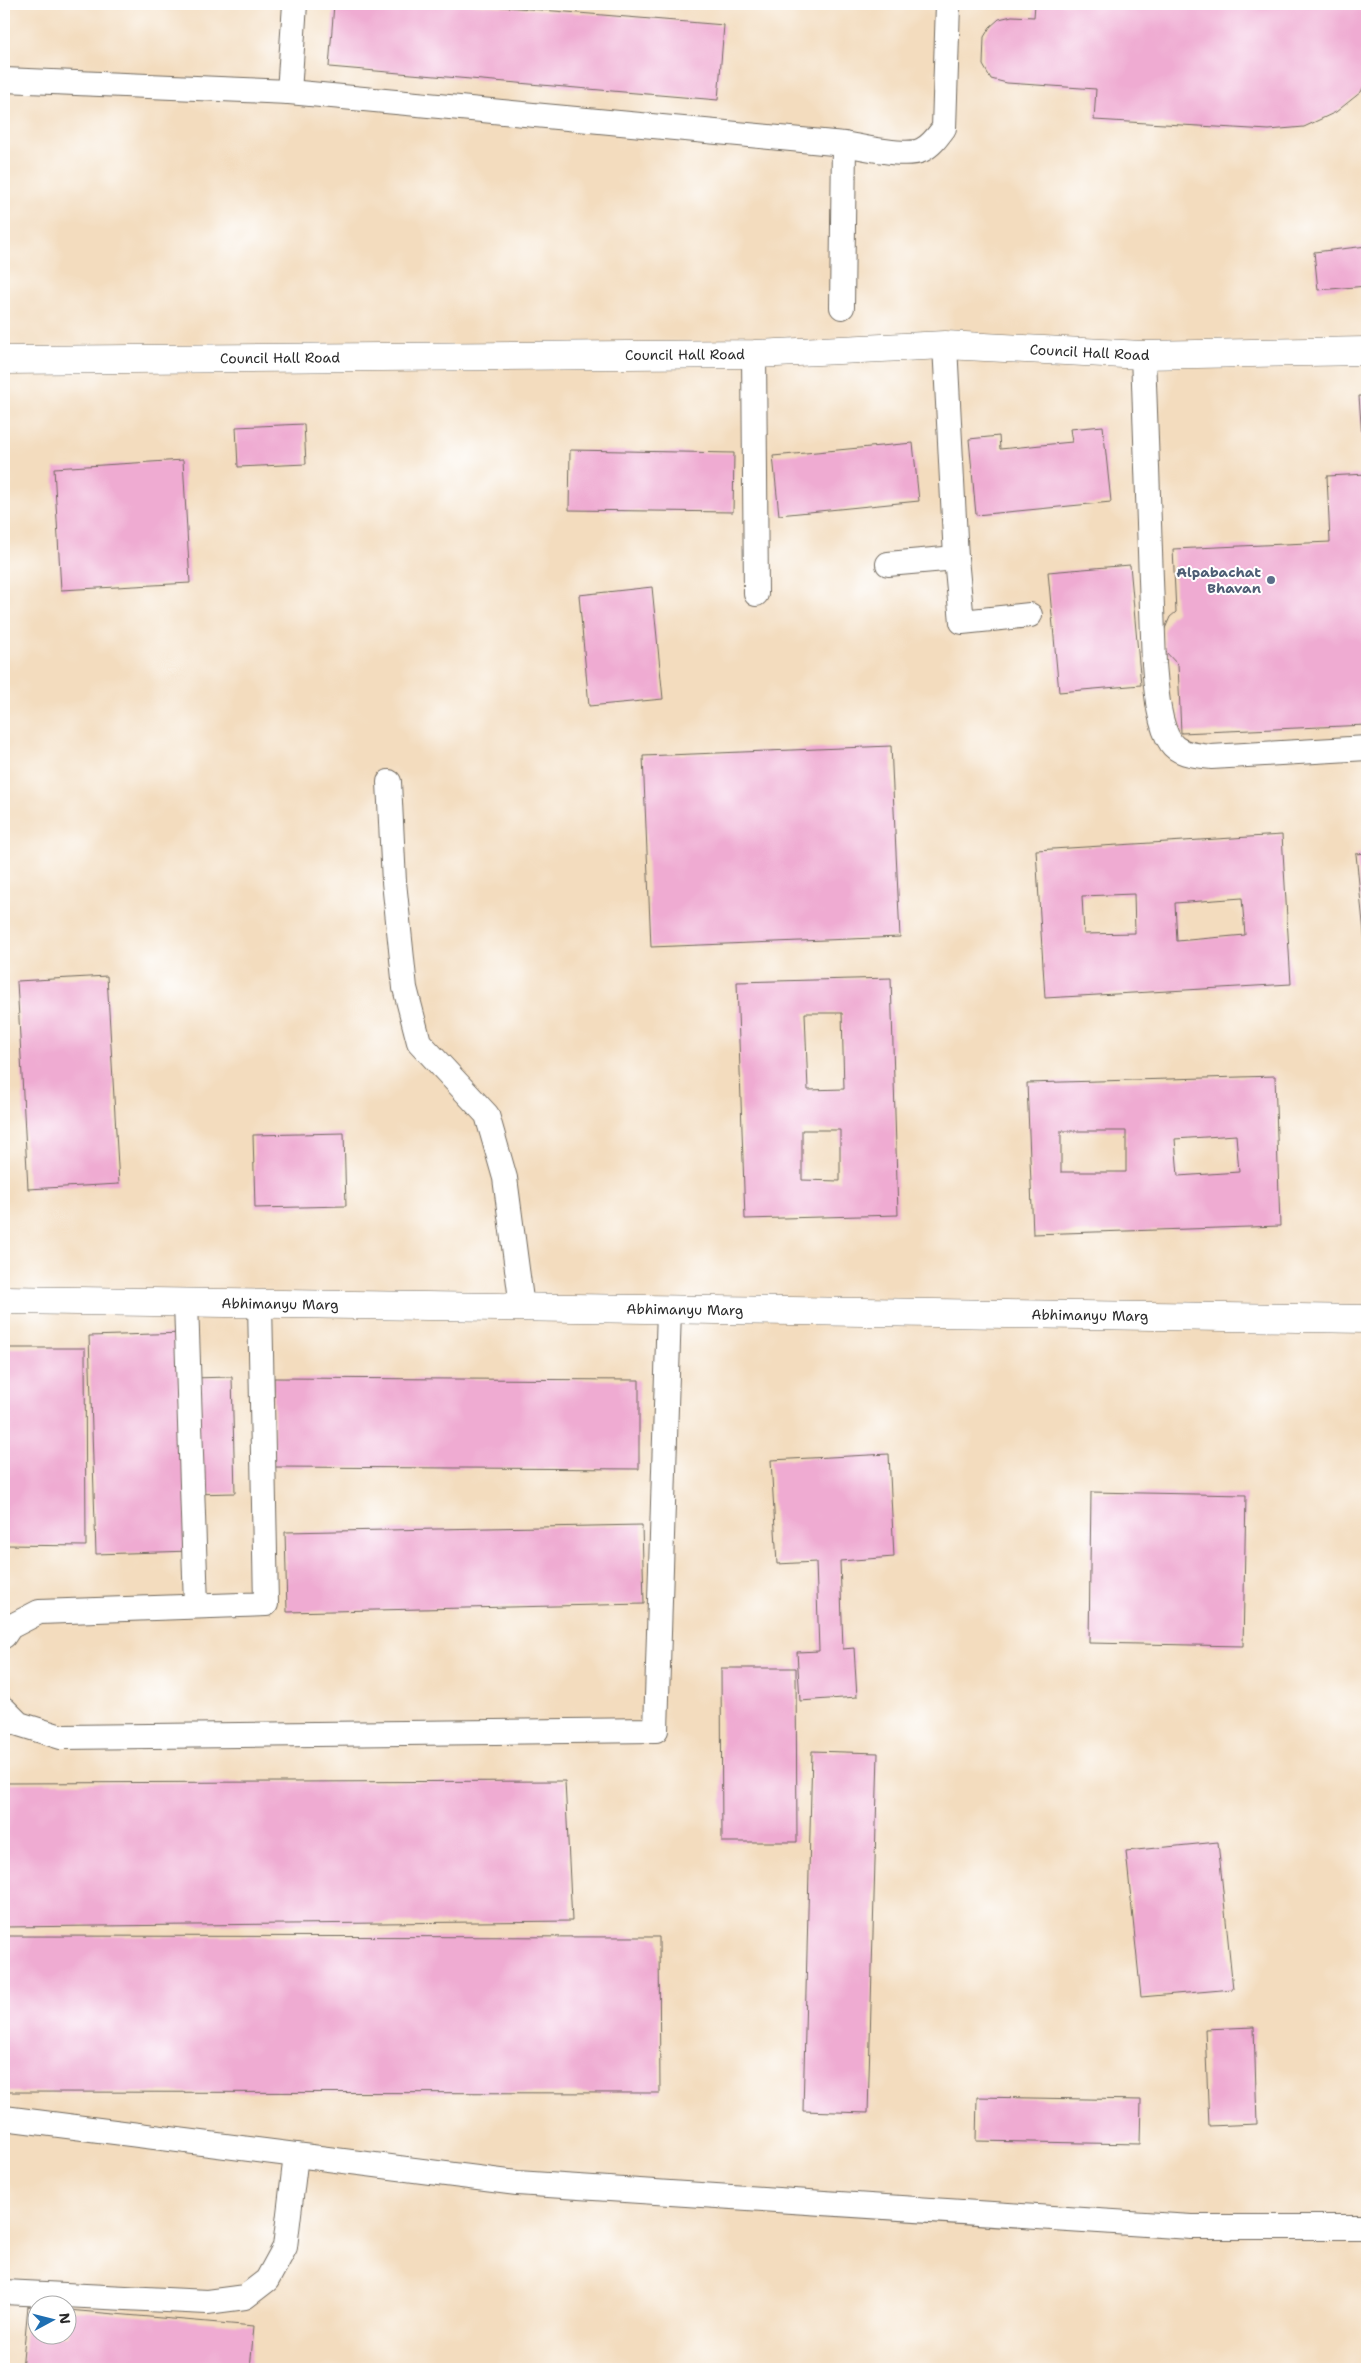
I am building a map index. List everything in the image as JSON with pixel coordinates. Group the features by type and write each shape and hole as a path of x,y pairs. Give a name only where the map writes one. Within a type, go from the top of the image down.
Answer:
{"street":[{"name":"Council Hall Road","path":"4,360 754,354 945,345 1144,355 1367,351"},
{"name":"Abhimanyu Marg","path":"4,1300 1367,1319"}],"lane":[{"path":"289,92 295,4"},
{"path":"4,80 289,92 844,144 906,152 922,150 935,140 944,128 948,4"},
{"path":"842,306 844,144"},
{"path":"945,345 956,558 962,622 1030,614"},
{"path":"754,354 756,594"},
{"path":"1144,355 1154,664 1160,713 1172,744 1188,754 1211,757 1367,748"},
{"path":"888,564 956,558"},
{"path":"389,782 394,882 405,988 419,1042 487,1115 505,1178 522,1307"},
{"path":"186,1302 196,1606"},
{"path":"4,1636 10,1627 39,1612 266,1604 260,1303"},
{"path":"4,1709 19,1724 61,1737 656,1730 669,1309"},
{"path":"4,2118 537,2184 1191,2227 1367,2227"},
{"path":"4,2292 207,2302 245,2296 267,2280 285,2247 296,2155"}],"building":[{"path":"334,4 469,4 724,25 718,100 329,67"},
{"path":"1035,4 1367,4 1367,80 1361,92 1336,112 1304,127 1269,130 1094,120 1096,89 1007,83 991,79 983,65 984,37 990,27 999,19 1012,16 1034,17"},
{"path":"1367,246 1367,286 1318,290 1314,252"},
{"path":"1359,396 1367,396 1367,465 1364,465"},
{"path":"304,424 306,464 238,467 236,427"},
{"path":"1103,426 1111,502 976,515 969,439 999,436 1000,449 1072,442 1070,429"},
{"path":"913,443 919,501 779,515 773,456"},
{"path":"570,450 734,453 733,512 569,510"},
{"path":"183,460 190,583 61,590 54,468"},
{"name":"Alpabachat Bhavan","path":"1367,474 1367,725 1181,733 1178,665 1165,651 1164,631 1170,617 1176,612 1173,549 1330,542 1327,476"},
{"path":"1130,565 1141,685 1059,692 1048,572"},
{"path":"652,587 663,699 589,706 579,595"},
{"path":"891,746 900,937 651,947 643,756"},
{"path":"1282,835 1291,984 1045,998 1036,850","holes":["1134,894 1135,933 1084,934 1082,896","1242,898 1245,935 1177,941 1175,903"]},
{"path":"1367,853 1367,953 1366,953 1356,854"},
{"path":"107,976 119,1184 28,1189 17,981"},
{"path":"891,978 898,1215 745,1219 737,982","holes":["805,1013 842,1013 844,1089 808,1090","802,1130 840,1130 840,1181 802,1180"]},
{"path":"1275,1076 1280,1226 1033,1234 1027,1083","holes":["1061,1131 1126,1131 1126,1172 1061,1172","1236,1135 1239,1172 1178,1176 1175,1139"]},
{"path":"344,1133 346,1206 255,1208 253,1135"},
{"path":"184,1333 191,1551 96,1554 89,1336"},
{"path":"4,1348 85,1348 86,1546 4,1545"},
{"path":"232,1377 235,1493 193,1494 190,1378"},
{"path":"274,1378 639,1380 639,1469 274,1467"},
{"path":"889,1454 894,1557 840,1561 843,1649 854,1648 857,1697 800,1701 797,1652 819,1651 816,1562 777,1564 771,1460"},
{"path":"1091,1492 1246,1495 1243,1646 1089,1643"},
{"path":"642,1525 644,1604 287,1612 285,1532"},
{"path":"721,1668 796,1668 797,1842 722,1842"},
{"path":"812,1751 878,1753 868,2113 803,2111"},
{"path":"565,1781 572,1921 4,1927 4,1783"},
{"path":"1218,1842 1233,1989 1141,1997 1126,1851"},
{"path":"4,1936 659,1937 660,2093 4,2092"},
{"path":"1254,2027 1257,2124 1209,2126 1205,2029"},
{"path":"977,2097 1141,2100 1140,2144 976,2141"},
{"path":"28,2306 28,2346 78,2346 78,2311 254,2326 250,2369 22,2369"}],"place":[{"name":"Alpabachat Bhavan","path":"1271,580"}]}
